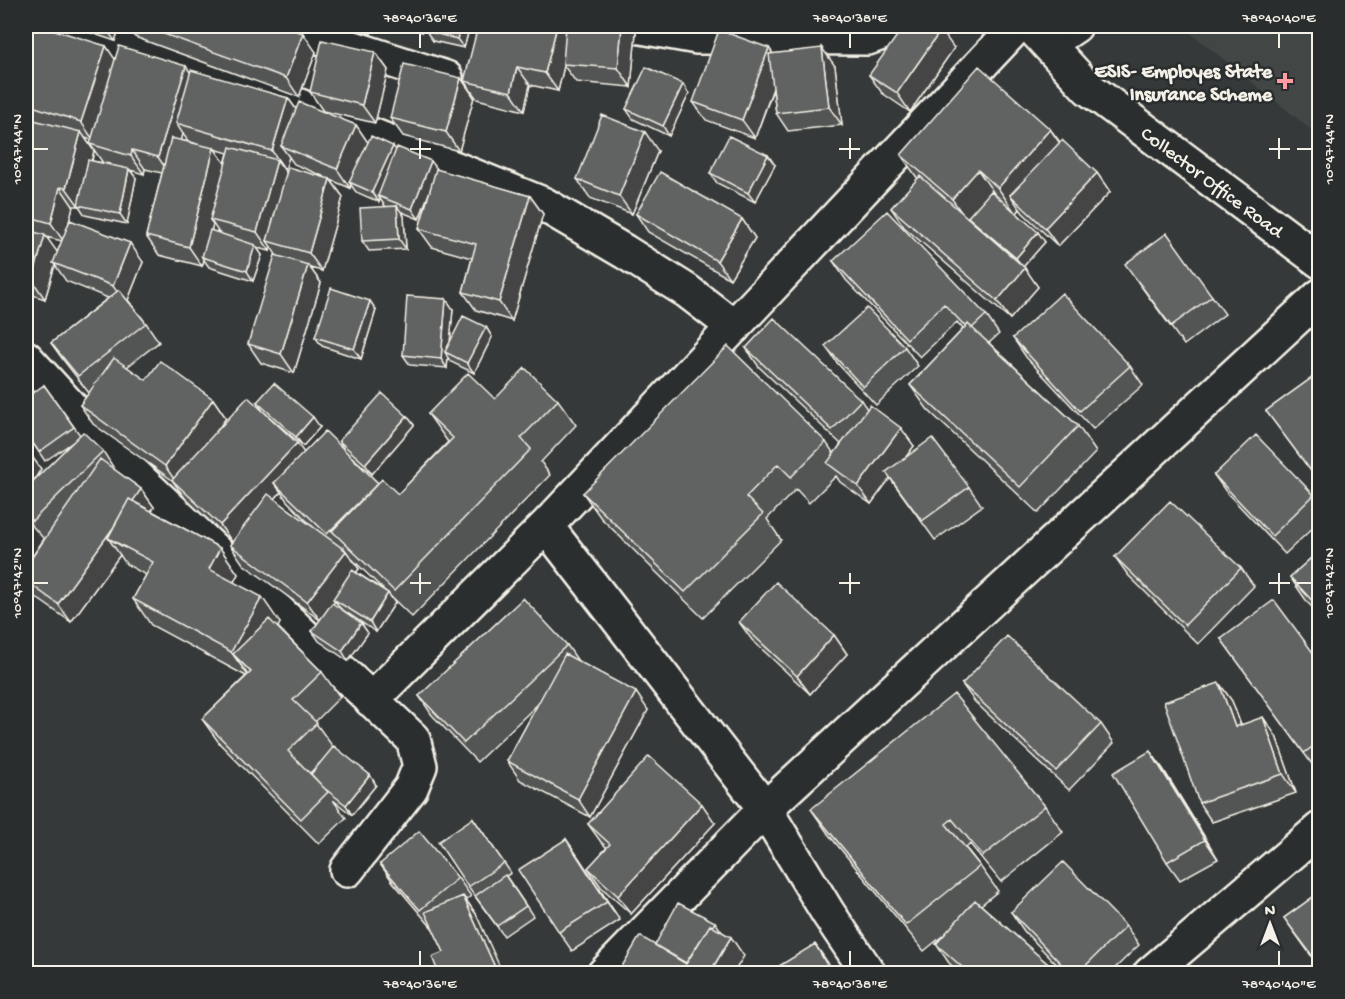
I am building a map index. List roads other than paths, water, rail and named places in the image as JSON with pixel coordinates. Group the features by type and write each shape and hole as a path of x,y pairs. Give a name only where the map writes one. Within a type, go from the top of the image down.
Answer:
{"street":[{"path":"42,26 260,90 543,204 687,291 734,327"},
{"path":"285,26 446,78"},
{"path":"636,26 697,37 868,38 890,30 894,26"},
{"path":"371,700 546,526 1017,26"},
{"path":"1040,35 1075,26"},
{"name":"Collector Office Road","path":"1040,35 1088,88 1320,261"},
{"path":"604,974 765,808 1320,296"},
{"path":"26,358 118,459 413,739 420,766 411,788 347,870"},
{"path":"546,526 765,808 828,913 869,974"},
{"path":"1150,974 1320,830"}],"place":[{"name":"ESIS- Employes State Insurance Scheme","path":"1285,81"}]}
